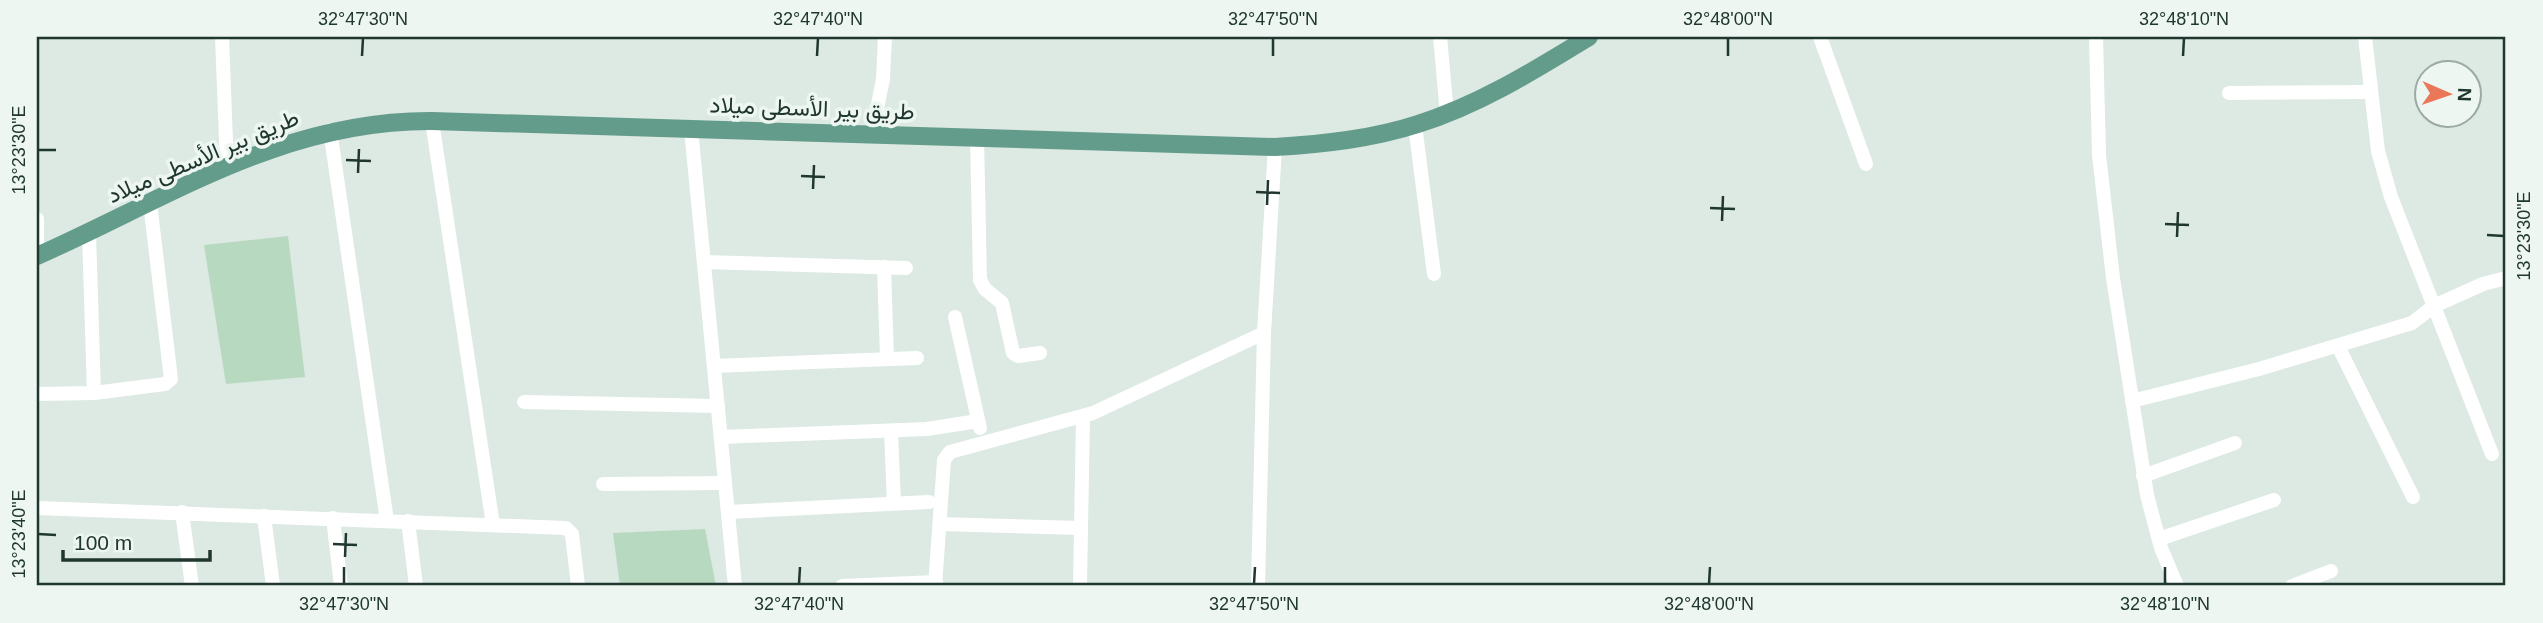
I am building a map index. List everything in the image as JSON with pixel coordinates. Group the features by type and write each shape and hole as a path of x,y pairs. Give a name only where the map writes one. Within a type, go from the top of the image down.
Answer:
{"main road":[{"name":"طريق بير الأسطى ميلاد","path":"37,255 227,167 330,130 380,122 432,121 1275,147 1346,140 1415,125 1447,114 1542,66 1589,37"}],"street":[{"path":"222,37 227,167"},
{"path":"872,134 883,79 885,37"},
{"path":"1440,37 1447,114"},
{"path":"1820,37 1866,164"},
{"path":"2096,37 2104,206 2132,401 2143,476 2159,539 2176,586"},
{"path":"2365,37 2378,151 2391,197 2492,454"},
{"path":"2229,93 2370,92"},
{"path":"432,121 493,525"},
{"path":"1415,125 1434,274"},
{"path":"691,129 735,586"},
{"path":"330,130 387,521"},
{"path":"977,137 980,279 985,289 1002,303 1013,353 1018,356 1040,353"},
{"path":"1258,586 1264,333 1275,147"},
{"path":"37,394 94,393 165,384 171,379 150,203"},
{"path":"37,219 37,255"},
{"path":"89,233 94,393"},
{"path":"704,262 906,268"},
{"path":"884,267 887,358"},
{"path":"2132,401 2338,346 2412,323 2434,306 2506,278"},
{"path":"721,437 979,425 956,317"},
{"path":"842,586 936,584 944,460 950,452 1083,416 1154,386 1264,333"},
{"path":"2338,346 2413,497"},
{"path":"714,366 917,358"},
{"path":"524,402 718,406"},
{"path":"1080,586 1083,416"},
{"path":"891,431 894,503"},
{"path":"2143,476 2235,443"},
{"path":"603,484 725,483"},
{"path":"2159,539 2274,500"},
{"path":"728,512 929,502"},
{"path":"37,508 569,529 573,536 578,586"},
{"path":"182,512 192,586"},
{"path":"264,516 273,586"},
{"path":"333,518 341,586"},
{"path":"408,522 416,586"},
{"path":"940,524 1082,528"},
{"path":"2292,586 2331,571"}],"green space":[{"path":"288,236 305,377 226,384 204,245"},
{"path":"705,529 716,586 620,586 613,533"}]}
